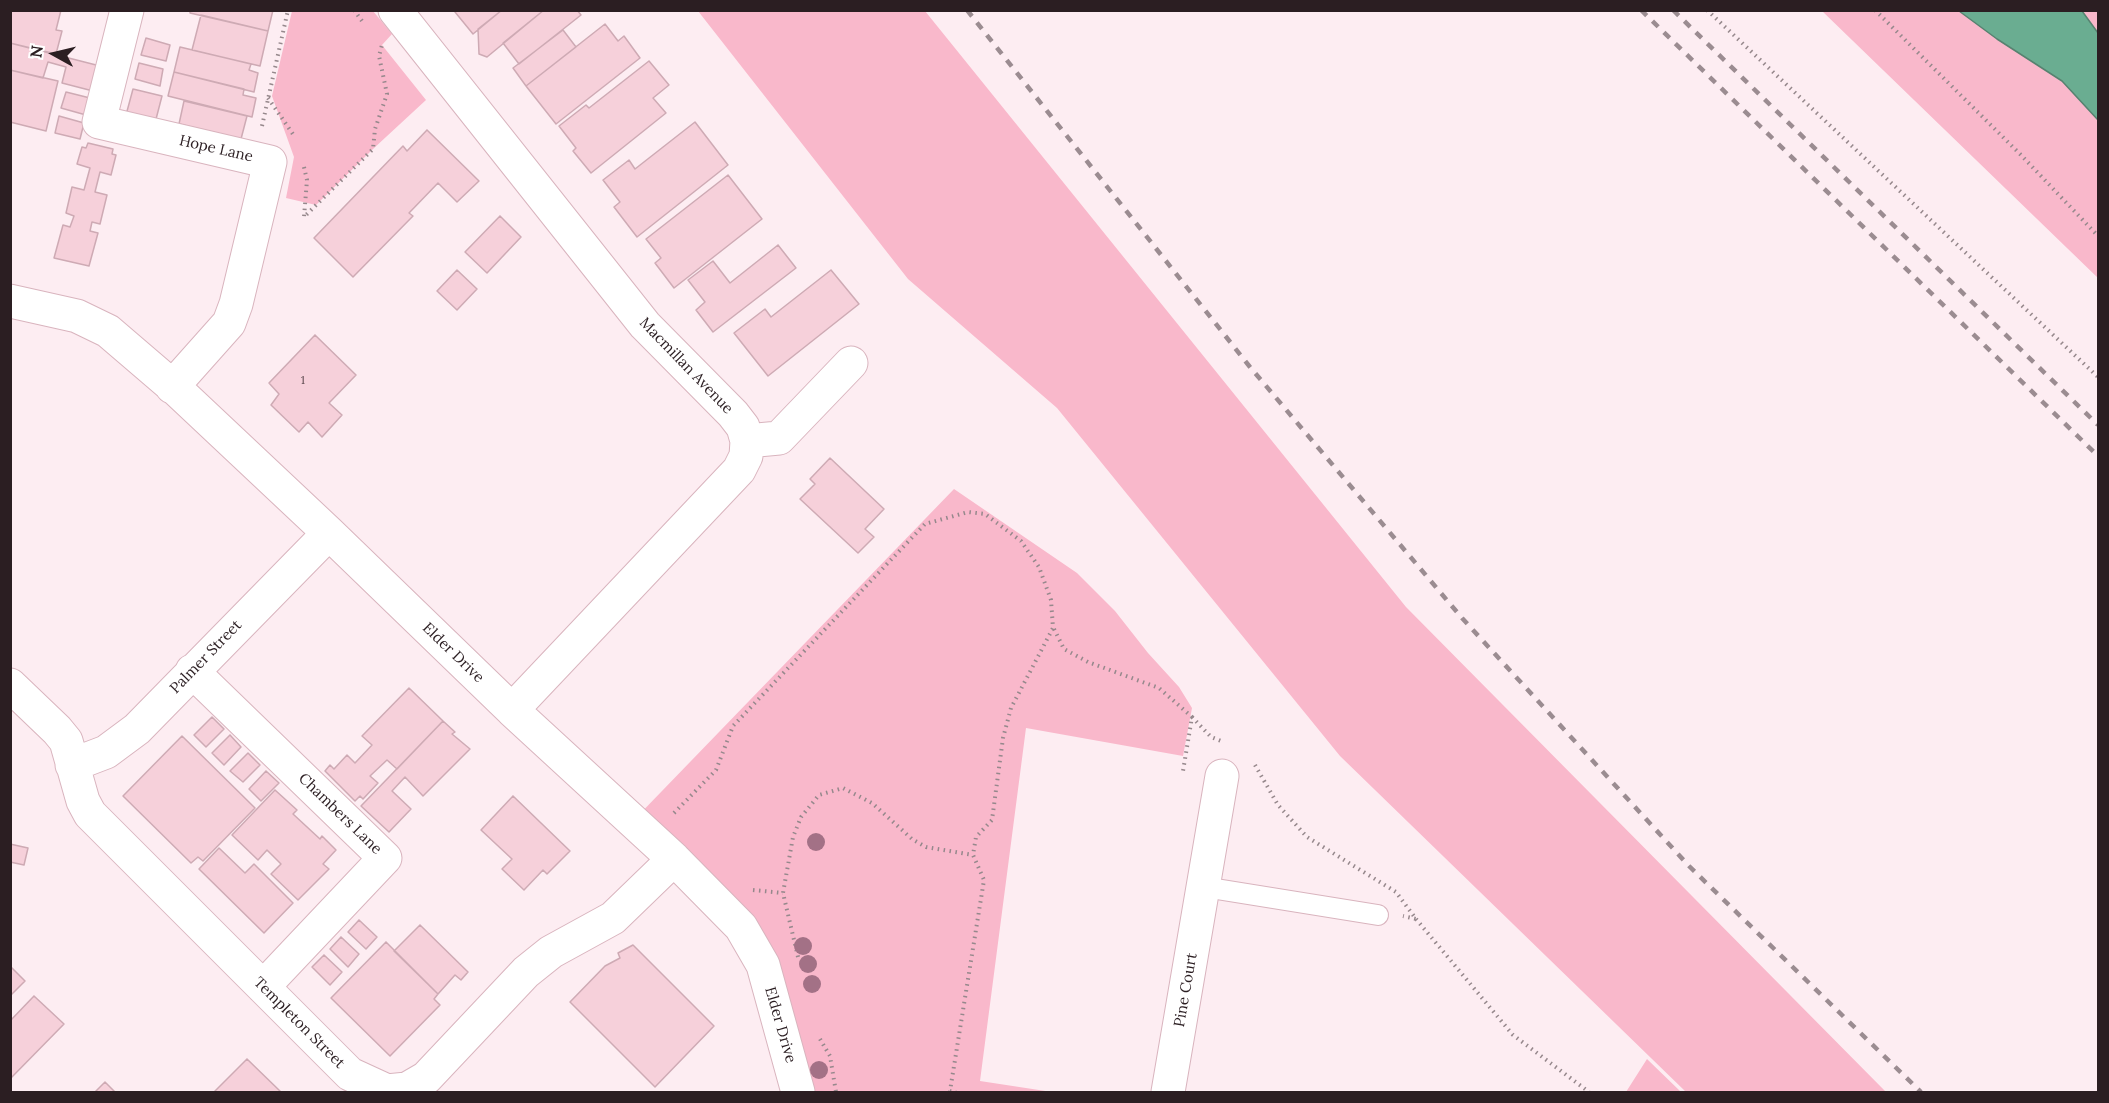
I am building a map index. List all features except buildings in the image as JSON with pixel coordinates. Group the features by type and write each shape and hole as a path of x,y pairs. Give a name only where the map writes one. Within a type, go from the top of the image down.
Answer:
{"street":[{"name":"Hope Lane","path":"127,10 99,122 270,162 236,304 229,323 172,387"},
{"name":"Macmillan Avenue","path":"381,19 645,325 733,414 743,427 747,441"},
{"name":"Elder Drive","path":"10,301 77,316 108,331 172,387 329,533 512,710 674,859 741,927 763,965 798,1092"},
{"path":"512,710 739,470 746,456 747,441 779,438 851,363"},
{"name":"Palmer Street","path":"72,765 106,752 137,729 329,533"},
{"name":"Chambers Lane","path":"192,671 385,858 263,987"},
{"name":"Templeton Street","path":"10,686 66,741 83,801 90,814 350,1074 387,1092 407,1089 426,1078 526,972 551,952 613,918 674,859"},
{"name":"Pine Court","path":"1168,1092 1222,776"}],"lane":[{"path":"1204,887 1378,915"}],"path":[{"path":"261,129 288,10"},
{"path":"354,10 381,19"},
{"path":"1707,10 2098,377"},
{"path":"1875,10 2021,155 2098,236"},
{"path":"303,159 307,180 304,217 373,149 375,129 387,94 379,56 382,45"},
{"path":"268,98 296,140"},
{"path":"673,814 716,770 733,726 926,524 968,512 985,514 1021,541 1039,567 1051,600 1053,628 1064,649 1088,662 1159,688 1211,737 1229,744"},
{"path":"956,1092 949,1092 984,880 973,855 976,837 992,820 1003,738 1011,708 1053,628"},
{"path":"1183,771 1192,717"},
{"path":"1252,760 1278,805 1307,837 1396,892 1513,1035 1589,1092"},
{"path":"799,961 783,892 793,837 801,817 819,795 843,788 872,802 912,839 926,847 973,855"},
{"path":"747,889 783,892"},
{"path":"1400,916 1416,919"},
{"path":"815,1030 830,1056 836,1092"}],"shaded area":[{"path":"292,11 373,11 392,34 382,45 426,100 316,205 286,198 294,157 272,96"},
{"path":"698,11 925,11 1406,607 1886,1092 1686,1092 1340,756 1057,408 908,279"},
{"path":"1822,11 2098,11 2098,278"},
{"path":"1959,11 2082,11 2098,33 2098,120 2062,81"},
{"path":"954,489 1077,573 1115,611 1148,653 1179,687 1192,708 1183,756 1026,728 980,1081 1052,1092 798,1092 763,965 632,822"},
{"path":"1647,1059 1681,1092 1626,1092"}],"railway":[{"path":"967,10 1250,367 1462,618 1689,866 1921,1092"},
{"path":"1641,10 2098,456"},
{"path":"1673,10 2098,425"}]}
